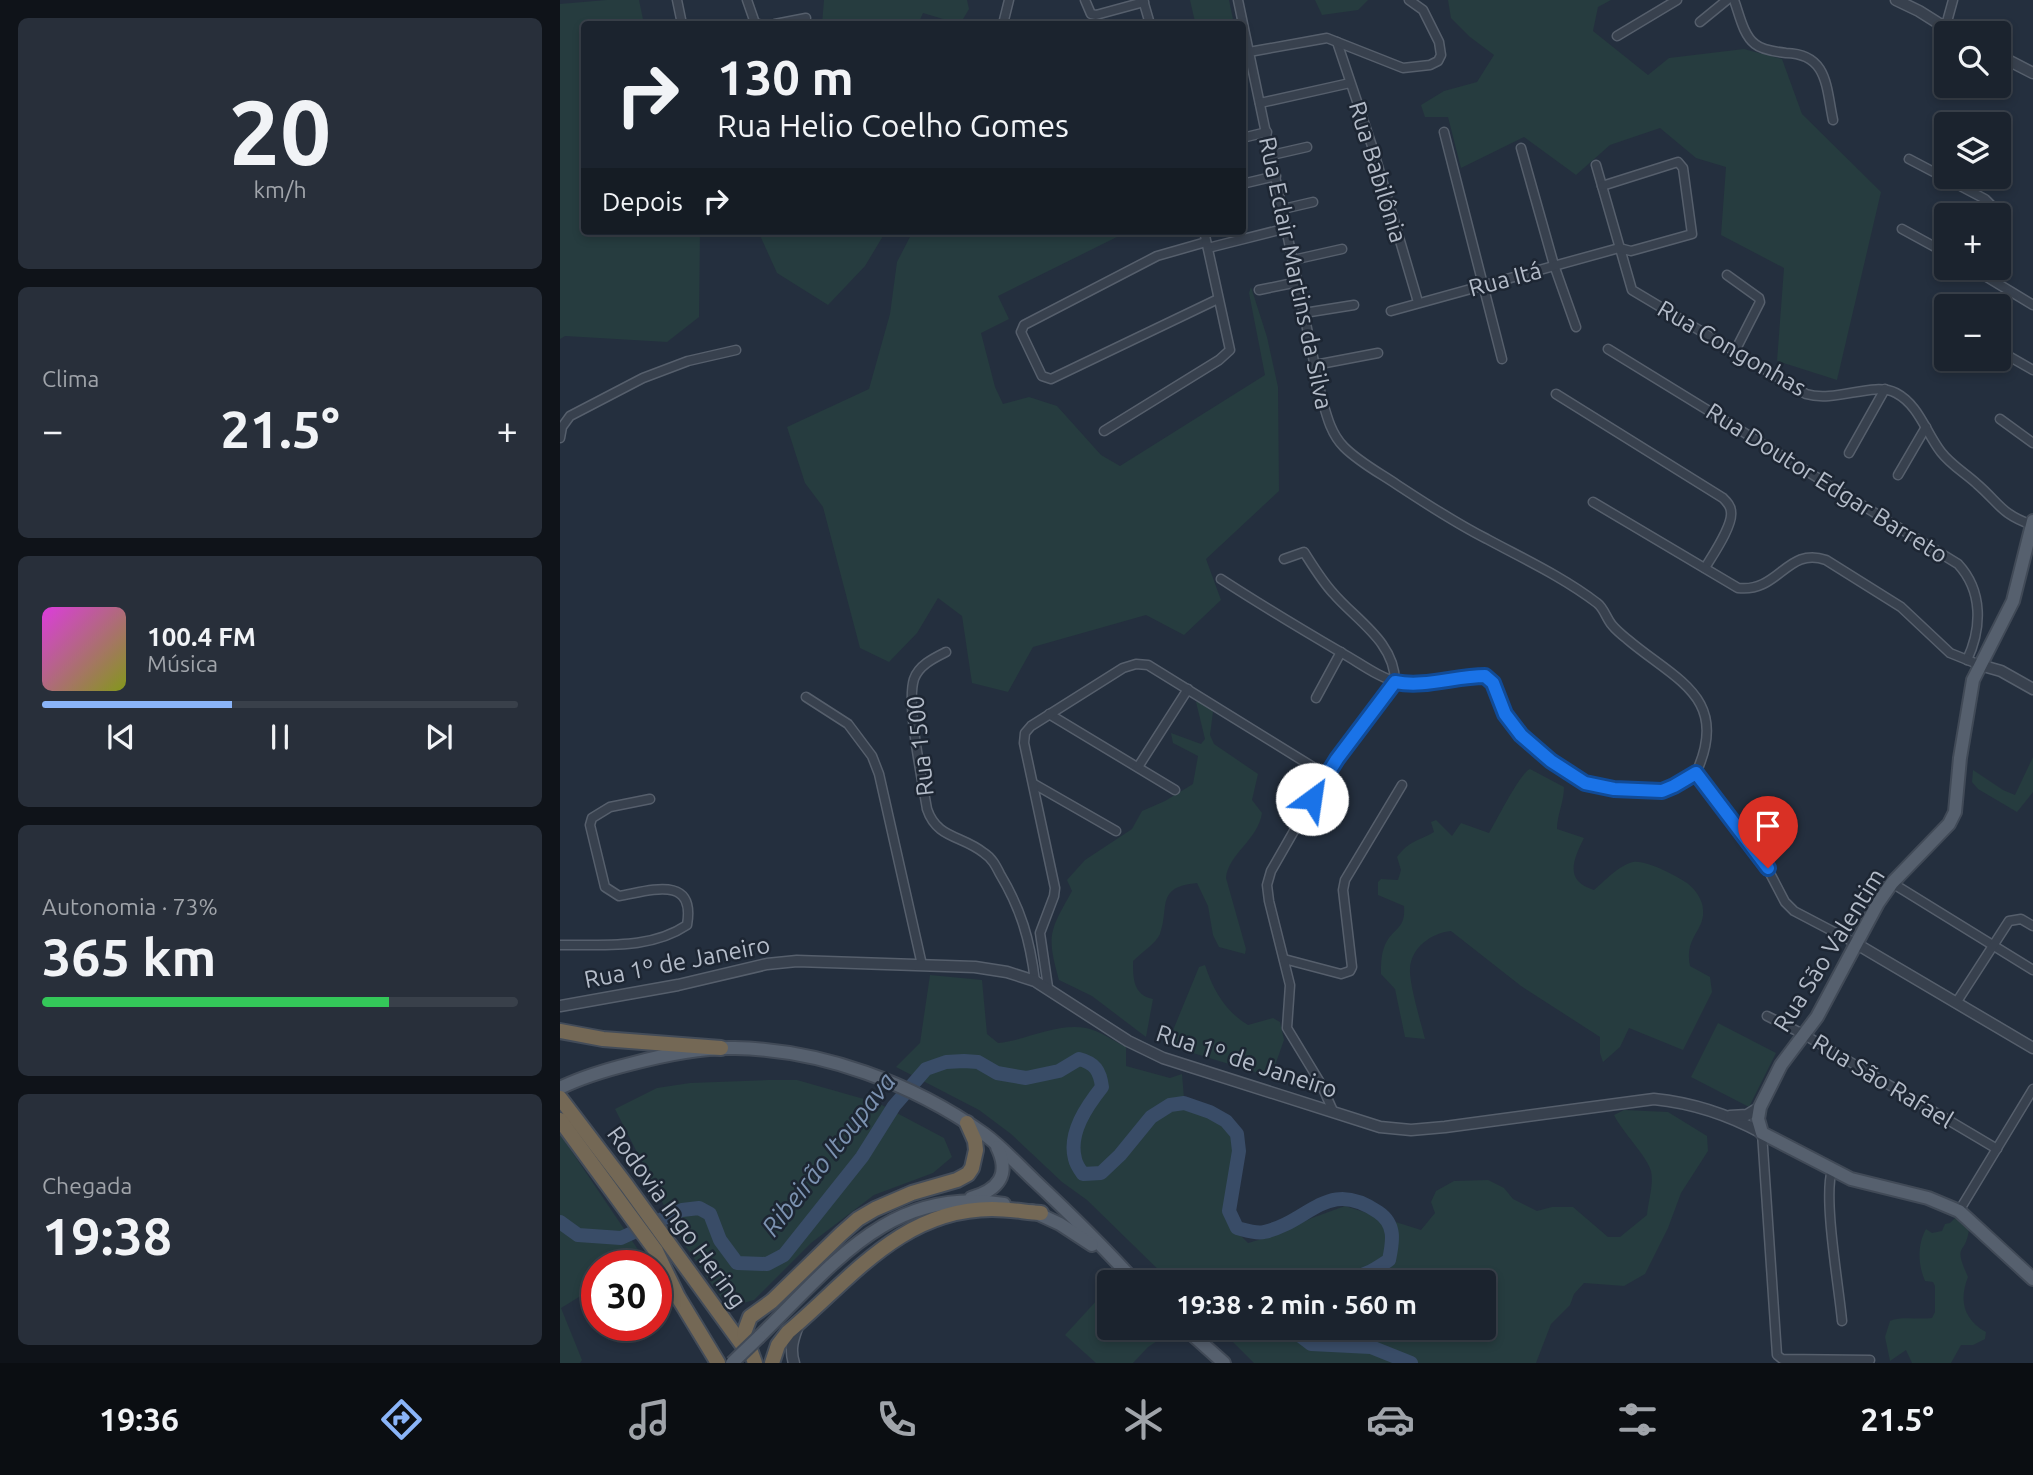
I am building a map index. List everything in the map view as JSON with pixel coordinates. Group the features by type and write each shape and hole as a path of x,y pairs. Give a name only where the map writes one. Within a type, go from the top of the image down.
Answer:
{"highway":[{"path":"560,1031 603,1040 721,1048"},
{"name":"Rodovia Ingo Hering","path":"561,1091 621,1190 656,1251 678,1297 718,1363"},
{"name":"Rodovia Ingo Hering","path":"560,1120 670,1244 755,1363"},
{"path":"755,1363 744,1333 750,1317 772,1301 841,1234 875,1209 912,1193 957,1181 968,1174 976,1150 975,1140 967,1123"},
{"path":"772,1363 783,1338 800,1321 880,1250 906,1232 960,1213 990,1209 1041,1213"}],"main road":[{"name":"Rua São Valentim","path":"1760,1107 1781,1065 1826,1001 1878,903 1892,883 1944,832 1955,812 1973,680 2013,601 2033,523"},
{"path":"561,1091 587,1076 657,1056 721,1048 780,1052 826,1060 871,1075 924,1098 993,1141 1101,1243 1124,1270"},
{"path":"1760,1107 1758,1119 1762,1133"},
{"name":"Rua 1º de Janeiro","path":"1762,1133 1832,1170 1868,1184 1933,1199 1959,1211 2033,1279"},
{"path":"732,1363 853,1246 883,1224 898,1216 931,1206 987,1193 1000,1180 1003,1166 993,1141"},
{"path":"964,1200 1041,1213 1078,1234 1120,1270"},
{"path":"1198,1340 1224,1363"}],"street":[{"path":"677,0 681,21"},
{"path":"747,0 754,21"},
{"path":"1004,21 1009,0"},
{"path":"1085,0 1091,14 1096,15 1143,1 1149,21"},
{"name":"Rua Eclair Martins da Silva","path":"1239,0 1243,21"},
{"path":"1250,52 1327,38 1403,68 1430,65 1438,61 1441,55 1439,43 1423,10 1409,0"},
{"path":"1617,36 1677,0"},
{"path":"1700,22 1727,0"},
{"path":"1734,0 1749,38 1756,46 1798,53 1819,65 1825,78 1833,120"},
{"path":"1896,0 1934,21"},
{"path":"1951,21 1953,0"},
{"path":"790,21 806,18"},
{"name":"Rua Eclair Martins da Silva","path":"1246,33 1328,422 1342,446 1365,465 1454,521 1536,564 1600,605 1612,625 1627,639 1687,685 1698,697 1706,728 1701,761 1696,773"},
{"name":"Rua Babilônia","path":"1337,42 1373,149 1418,302"},
{"path":"2011,62 2033,73"},
{"path":"1260,103 1350,83"},
{"path":"1246,137 1267,132"},
{"path":"1444,132 1502,359"},
{"path":"1272,155 1307,147"},
{"path":"1521,148 1554,265 1576,327"},
{"path":"1909,159 1988,203"},
{"name":"Rua Itá","path":"1391,311 1619,248 1631,251 1692,234 1683,168 1678,162 1602,186"},
{"name":"Rua Congonhas","path":"1596,165 1632,290 1806,394 1819,398 1885,389"},
{"path":"1246,183 1276,176"},
{"path":"1283,209 1313,202"},
{"path":"1218,299 1051,379 1042,376 1021,332 1024,324 1157,256 1287,228"},
{"path":"1902,229 1934,246"},
{"path":"1104,432 1219,360 1230,350 1205,235"},
{"path":"1293,260 1342,249"},
{"path":"1727,275 1759,298 1760,302 1735,351"},
{"path":"1992,280 2033,305"},
{"path":"1259,290 1298,282"},
{"path":"1304,313 1354,305"},
{"path":"560,438 562,427 570,416 643,378 688,361 736,349"},
{"name":"Rua Doutor Edgar Barreto","path":"1608,349 1958,564 1972,582 1978,608 1978,625 1967,660"},
{"path":"1315,365 1378,353"},
{"path":"2011,357 2033,370"},
{"path":"1849,453 1885,389 1905,399 1942,453 2003,511 2014,519 2033,523"},
{"path":"1556,394 1723,498 1729,505 1730,522 1705,568"},
{"path":"2000,419 2033,443"},
{"path":"1898,475 1926,427"},
{"path":"1593,502 1738,588 1763,586 1796,560 1816,556 1826,560 1901,607 1940,645 1967,660 2001,671 2033,689"},
{"path":"1284,559 1304,552 1334,594 1373,631 1393,665 1395,682 1326,775 1271,871 1267,885 1291,996 1287,1028 1321,1084 1333,1111"},
{"path":"1221,579 1269,611 1395,682 1408,684 1485,676 1490,679 1505,714 1521,735 1562,769 1585,783 1614,789 1662,791 1696,773 1762,858 1785,902 1794,911 1856,943 2033,1048"},
{"name":"Rua 1500","path":"946,652 926,662 914,677 912,701 927,808 931,821 938,829 981,850 993,862 1021,913 1032,955 1035,981"},
{"path":"1316,698 1341,652"},
{"path":"1048,987 1040,933 1055,888 1024,743 1025,733 1031,726 1123,668 1136,664 1148,665 1326,775"},
{"path":"1138,767 1188,689"},
{"path":"806,697 848,724 872,756 879,774 922,965"},
{"path":"1049,714 1175,790"},
{"path":"1034,784 1116,831"},
{"path":"1284,959 1341,974 1350,971 1352,967 1343,890 1345,880 1402,785"},
{"path":"560,945 641,943 660,939 688,925 686,900 679,892 667,888 619,896 605,887 590,825 592,818 610,807 650,799"},
{"path":"1892,883 2033,970"},
{"path":"1956,1003 2013,919 2021,919 2033,926"},
{"name":"Rua 1º de Janeiro","path":"560,1006 678,985 767,964 797,961 975,967 1007,972 1048,987 1128,1041 1163,1058 1380,1127 1411,1130 1654,1100 1693,1104 1730,1116 1762,1133"},
{"name":"Rua São Rafael","path":"1767,1016 1803,1034 1997,1149"},
{"path":"1959,1211 2033,1089"},
{"path":"1730,1116 1747,1115 1760,1107"},
{"path":"1762,1133 1777,1355 1782,1360 1870,1360"},
{"path":"1832,1170 1831,1214 1842,1321"},
{"path":"794,1363 792,1342 800,1321"}],"green space":[{"path":"639,0 643,21 581,21 581,235 700,235 699,317 667,342 565,336 560,339 560,4"},
{"path":"824,0 967,0 969,9 962,21 950,21 923,13 919,21 822,21"},
{"path":"1190,0 1229,0 1233,21 1195,21"},
{"path":"1315,0 1368,0 1358,10 1322,15"},
{"path":"1448,0 1611,0 1598,7 1593,31 1648,75 1669,58 1744,49 1782,59 1802,114 1881,192 1837,380 1777,361 1784,268 1721,235 1726,167 1696,158 1660,128 1610,145 1576,175 1524,137 1461,168 1448,117 1425,117 1421,105 1444,91 1477,82 1494,55 1451,18"},
{"path":"760,235 884,235 865,266 828,305 777,273"},
{"path":"911,235 1121,235 998,296 1009,319 981,333 995,387 1003,404 1029,397 1057,406 1101,455 1120,466 1265,375 1249,293 1251,287 1267,337 1278,387 1279,491 1206,559 1221,600 1184,635 1146,615 1033,647 1008,692 972,683 962,616 938,598 917,633 889,662 860,648 823,507 805,483 787,427 869,389 890,314 897,262"},
{"path":"1196,702 1205,702 1213,712 1210,735 1214,744 1258,774 1252,800 1262,813 1259,823 1232,862 1226,878 1246,949 1245,954 1219,947 1213,935 1208,906 1197,883 1184,885 1169,894 1160,934 1133,961 1138,990 1153,999 1146,1037 1092,996 1059,980 1052,952 1052,933 1072,891 1067,880 1085,860 1132,829 1142,811 1193,784 1198,756 1173,743 1171,733 1201,744 1205,739"},
{"path":"2033,757 2033,792 2017,812 1978,789 1972,782 1973,770 2015,795"},
{"path":"1530,769 1564,787 1557,829 1584,838 1574,862 1578,881 1594,890 1623,866 1633,862 1645,863 1687,883 1700,899 1703,917 1690,948 1690,966 1710,977 1712,992 1683,1050 1629,1028 1620,1047 1603,1062 1600,1037 1521,986 1451,931 1430,938 1414,954 1410,975 1425,1039 1405,1037 1395,989 1381,974 1384,948 1403,920 1404,906 1378,895 1378,882 1381,879 1398,880 1401,870 1397,857 1410,844 1434,832 1431,822 1436,820 1452,836 1461,823 1489,833 1515,788"},
{"path":"1205,965 1221,999 1240,1019 1248,1025 1273,1018 1280,1022 1284,1040 1272,1074 1255,1072 1167,1045 1199,967"},
{"path":"930,975 982,980 987,1034 998,1043 1064,1028 1086,1028 1126,1047 1126,1066 1170,1078 1182,1074 1185,1110 1213,1116 1232,1136 1235,1155 1226,1192 1226,1221 1248,1243 1275,1235 1345,1206 1421,1230 1435,1213 1431,1202 1436,1191 1454,1181 1488,1180 1504,1188 1513,1199 1537,1211 1552,1207 1573,1207 1608,1237 1620,1237 1647,1215 1652,1176 1644,1158 1614,1115 1624,1110 1668,1112 1707,1136 1708,1151 1681,1193 1668,1228 1645,1274 1624,1286 1584,1283 1574,1294 1570,1305 1551,1324 1536,1363 1254,1363 1231,1340 1496,1340 1496,1270 1159,1270 1087,1200 1062,1182 1011,1134 979,1110 896,1067 920,1043"},
{"path":"1718,1023 1776,1053 1749,1107 1691,1077"},
{"path":"797,1080 878,1103 944,1138 952,1157 933,1173 874,1195 811,1243 754,1300 740,1304 722,1299 682,1241 615,1109 657,1088 690,1083"},
{"path":"560,1134 638,1250 581,1250 581,1296 561,1308 582,1360 580,1363 560,1363"},
{"path":"1955,1218 1960,1219 1969,1229 1960,1253 1968,1277 1964,1293 1965,1308 1972,1321 1986,1332 1985,1339 1973,1345 1961,1345 1951,1363 1912,1363 1906,1350 1890,1361 1885,1337 1890,1321 1932,1318 1935,1312 1935,1286 1933,1282 1925,1281 1920,1262 1923,1235 1926,1229 1932,1233 1942,1231 1945,1224"},
{"path":"1097,1300 1097,1340 1158,1340 1133,1363 1096,1363 1065,1335"}],"waterway":[{"name":"Ribeirão Itoupava","path":"560,1222 578,1235 621,1238 682,1210 699,1208 710,1214 720,1240 737,1263 767,1264 784,1255 862,1157 894,1106 926,1069 946,1062 978,1062 997,1073 1026,1078 1059,1071 1079,1059 1096,1068 1102,1087 1080,1120 1074,1139 1075,1159 1083,1174 1101,1173 1120,1155 1151,1117 1170,1105 1184,1103 1226,1121 1237,1134 1239,1151 1229,1211 1237,1228 1264,1232 1280,1227 1332,1200 1360,1202 1384,1217 1392,1233 1389,1260 1372,1270"},
{"name":"Ribeirão Itoupava","path":"1306,1340 1311,1344 1371,1347 1411,1363"}],"route":[{"path":"1312,799 1337,759 1395,682 1420,684 1485,676 1493,683 1505,714 1521,735 1551,761 1585,783 1614,789 1662,791 1696,773 1768,868"}]}
